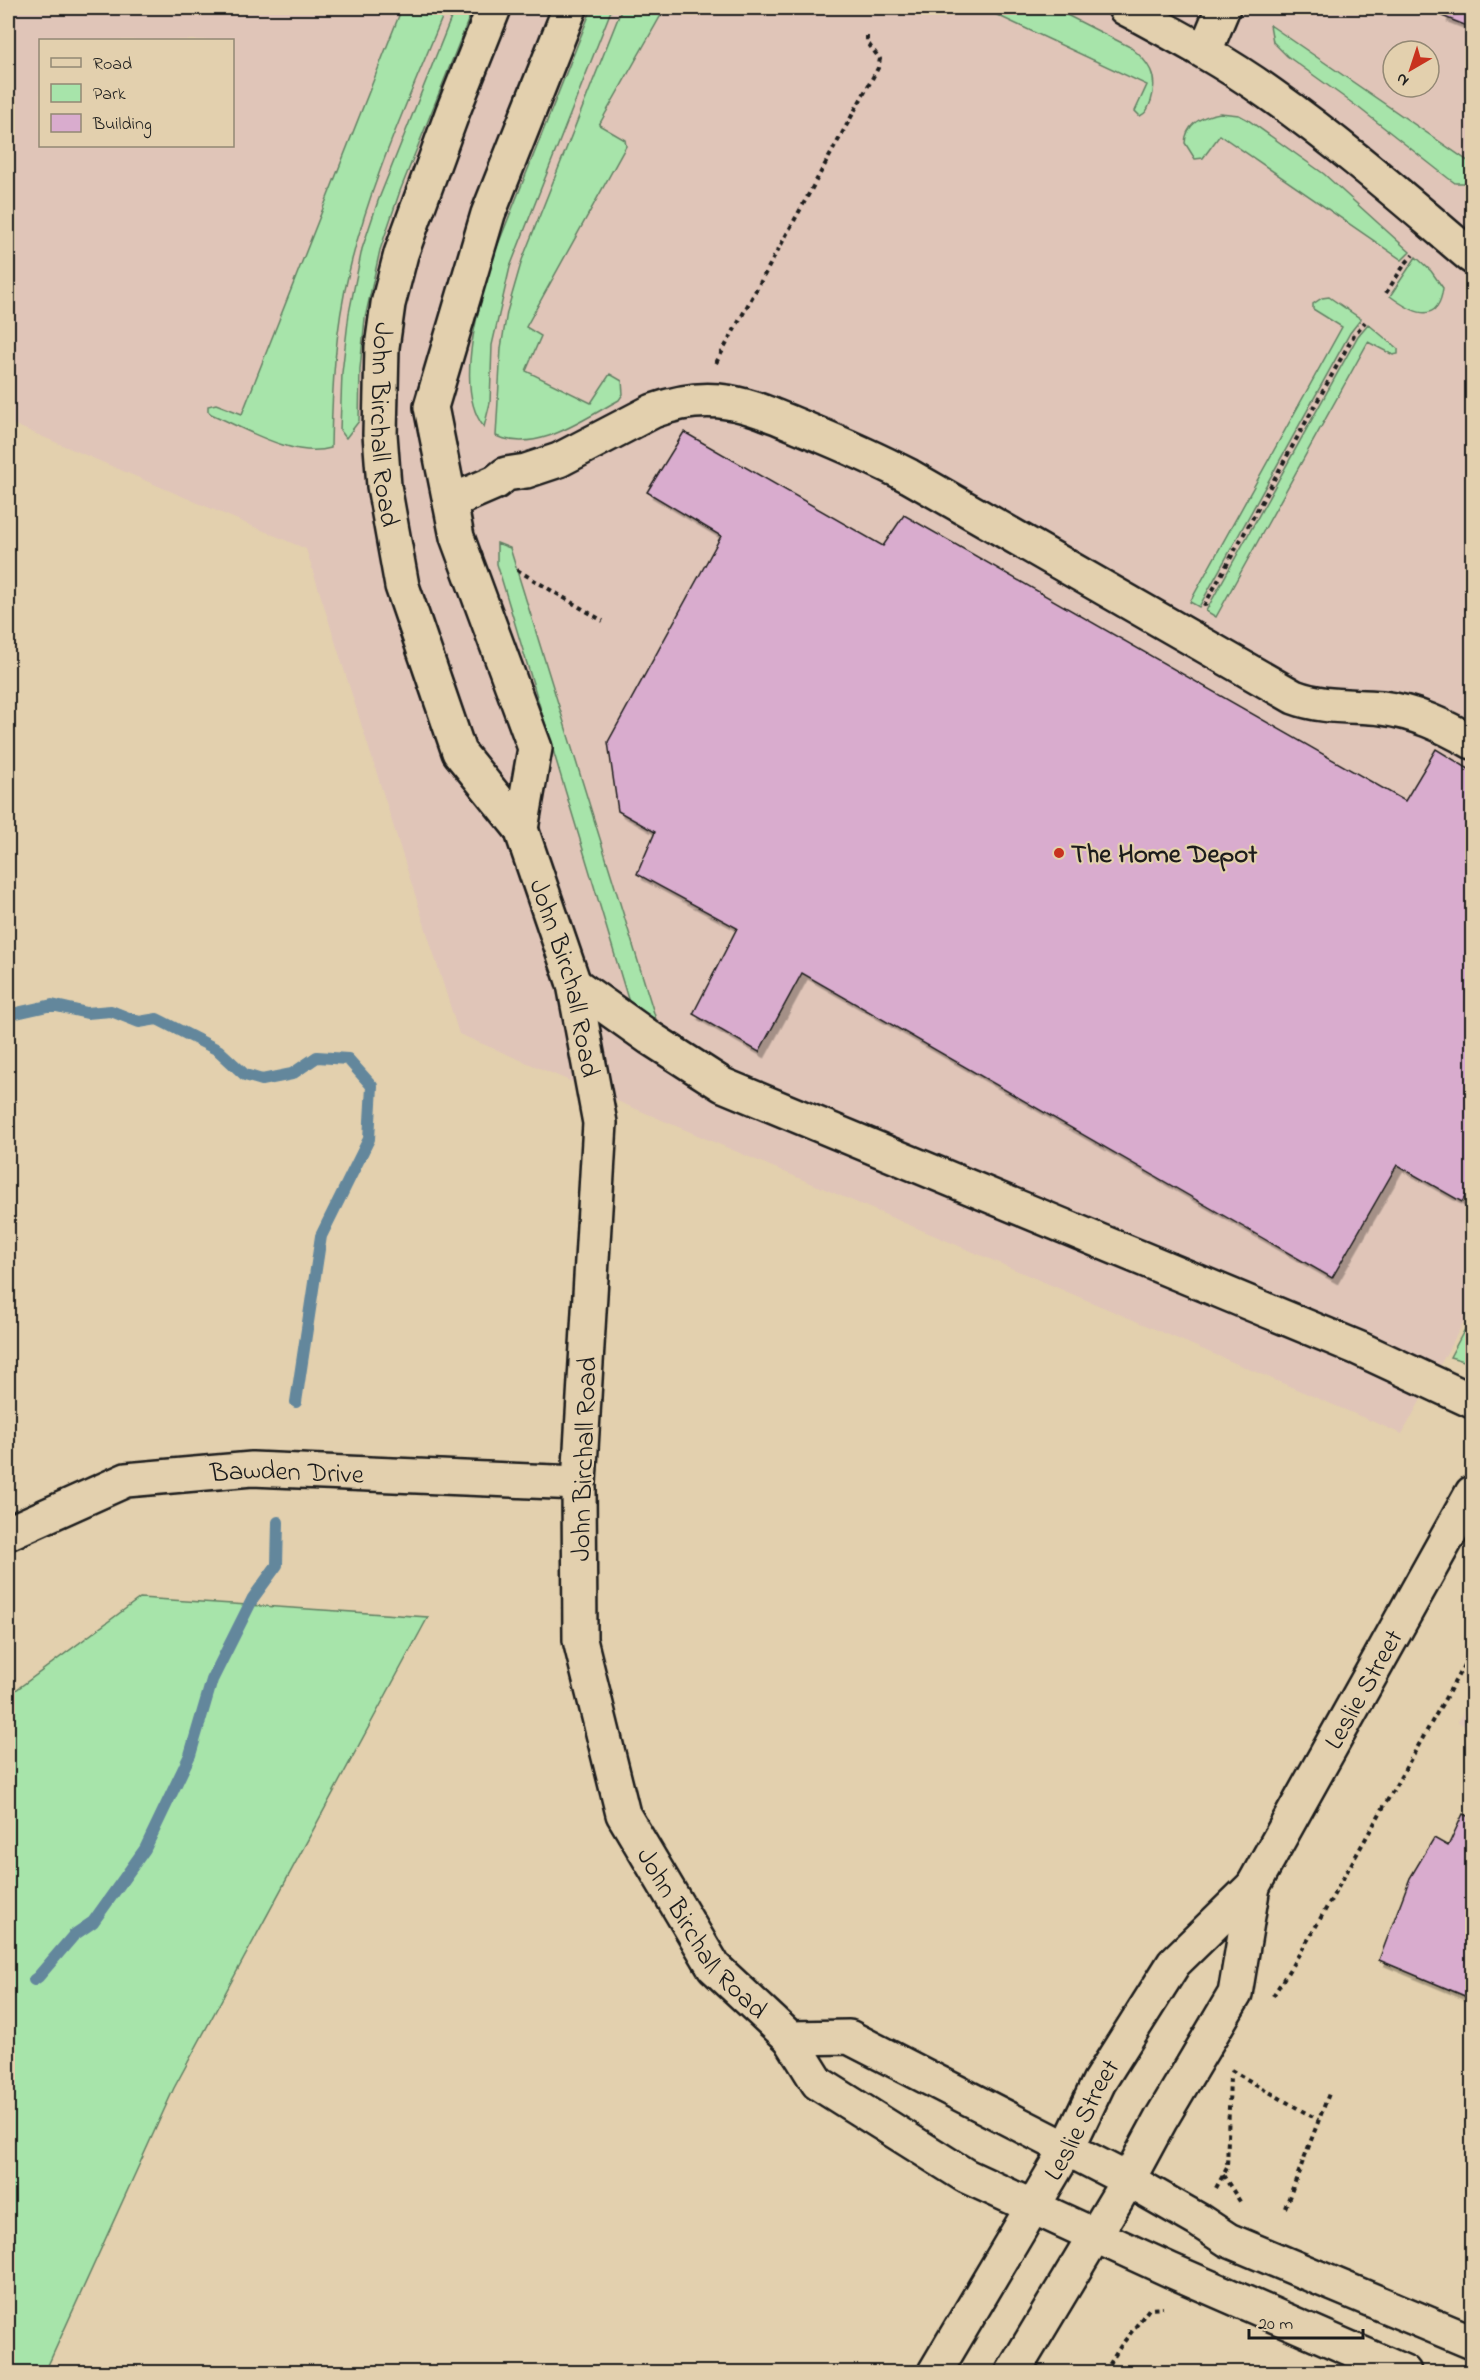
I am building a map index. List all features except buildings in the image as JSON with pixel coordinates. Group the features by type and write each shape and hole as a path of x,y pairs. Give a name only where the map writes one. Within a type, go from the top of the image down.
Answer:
{"street":[{"name":"John Birchall Road","path":"494,8 417,205 401,254 388,304 382,347 380,434 384,486 402,586 459,752 521,829 574,984 600,1123 579,1483 580,1640 623,1814 714,1967 790,2038 818,2083 966,2176 1093,2236 1404,2373"},
{"name":"John Birchall Road","path":"521,829 535,748 457,537 430,407 488,214 570,8"},
{"path":"1125,8 1205,51 1269,92 1347,151 1473,257"},
{"path":"1205,51 1223,8"},
{"path":"450,502 496,482 506,474 525,471 559,460 653,411 690,401 711,400 744,404 855,449 948,496 1294,697 1308,702 1405,712 1430,721 1473,742"},
{"path":"574,984 659,1044 723,1084 1358,1348 1473,1401"},
{"name":"Bawden Drive","path":"8,1533 126,1480 252,1469 579,1483"},
{"name":"Leslie Street","path":"935,2373 1034,2209 1067,2149 1099,2082 1174,1963 1253,1886 1473,1493"},
{"name":"Leslie Street","path":"1013,2373 1235,1994 1253,1886"},
{"name":"John Birchall Road","path":"790,2038 849,2037 1128,2180 1228,2240 1473,2342"}],"path":[{"path":"711,400 715,365 878,68 880,59 867,42 867,36"},
{"path":"1386,293 1413,255"},
{"path":"1188,635 1348,345 1365,322"},
{"path":"518,570 603,621"},
{"path":"1271,2001 1473,1651"},
{"path":"1216,2188 1227,2168 1230,2070 1236,2059"},
{"path":"1230,2070 1318,2120"},
{"path":"1285,2208 1330,2091"},
{"path":"1105,2373 1120,2347 1149,2309"}],"shaded area":[{"path":"8,8 1472,8 1472,1307 1402,1434 459,1034 306,549 8,422"},
{"path":"1472,1695 1472,1730 1458,1722"}],"green space":[{"path":"402,8 446,8 392,138 368,204 349,272 337,337 331,448 317,450 286,446 211,414 208,406 216,404 242,414"},
{"path":"455,8 473,8 400,191 380,250 365,318 360,369 359,421 346,438 340,430 342,373 349,313 362,249 378,201"},
{"path":"592,8 612,8 510,267 492,345 490,403 484,427 475,410 470,389 472,341 483,293 495,252"},
{"path":"622,8 665,8 599,125 625,140 626,146 526,327 541,336 526,371 591,403 610,374 622,381 623,394 619,400 560,432 544,438 528,441 496,436 501,348 507,312 522,260"},
{"path":"982,8 1053,8 1130,47 1147,64 1153,77 1153,92 1147,110 1140,116 1135,111 1147,85"},
{"path":"1270,25 1472,164 1472,183 1455,183 1359,108 1287,56 1273,42"},
{"path":"1220,113 1239,115 1248,120 1324,174 1410,252 1402,260 1220,135 1203,158 1195,159 1185,143 1188,130 1201,119"},
{"path":"1416,257 1431,271 1443,288 1440,300 1429,312 1414,311 1390,296"},
{"path":"1329,297 1361,319 1350,333 1199,607 1190,602 1342,327 1313,309 1313,304 1322,298"},
{"path":"1368,324 1398,349 1398,354 1393,355 1368,342 1216,617 1206,611 1358,336"},
{"path":"497,543 510,548 658,1026 631,1009 497,564"},
{"path":"1472,1316 1472,1361 1450,1357"},
{"path":"140,1598 428,1617 174,2088 45,2372 8,2372 8,1696"}],"waterway":[{"path":"8,1012 12,1014 52,1005 87,1013 111,1011 139,1022 157,1019 218,1050 245,1075 262,1080 292,1074 317,1057 348,1059 372,1086 369,1139 321,1236 296,1402"},
{"path":"34,1980 74,1935 93,1922 145,1849 190,1755 212,1680 253,1598 277,1565 278,1522"}],"place":[{"name":"The Home Depot","path":"1059,853"}]}
